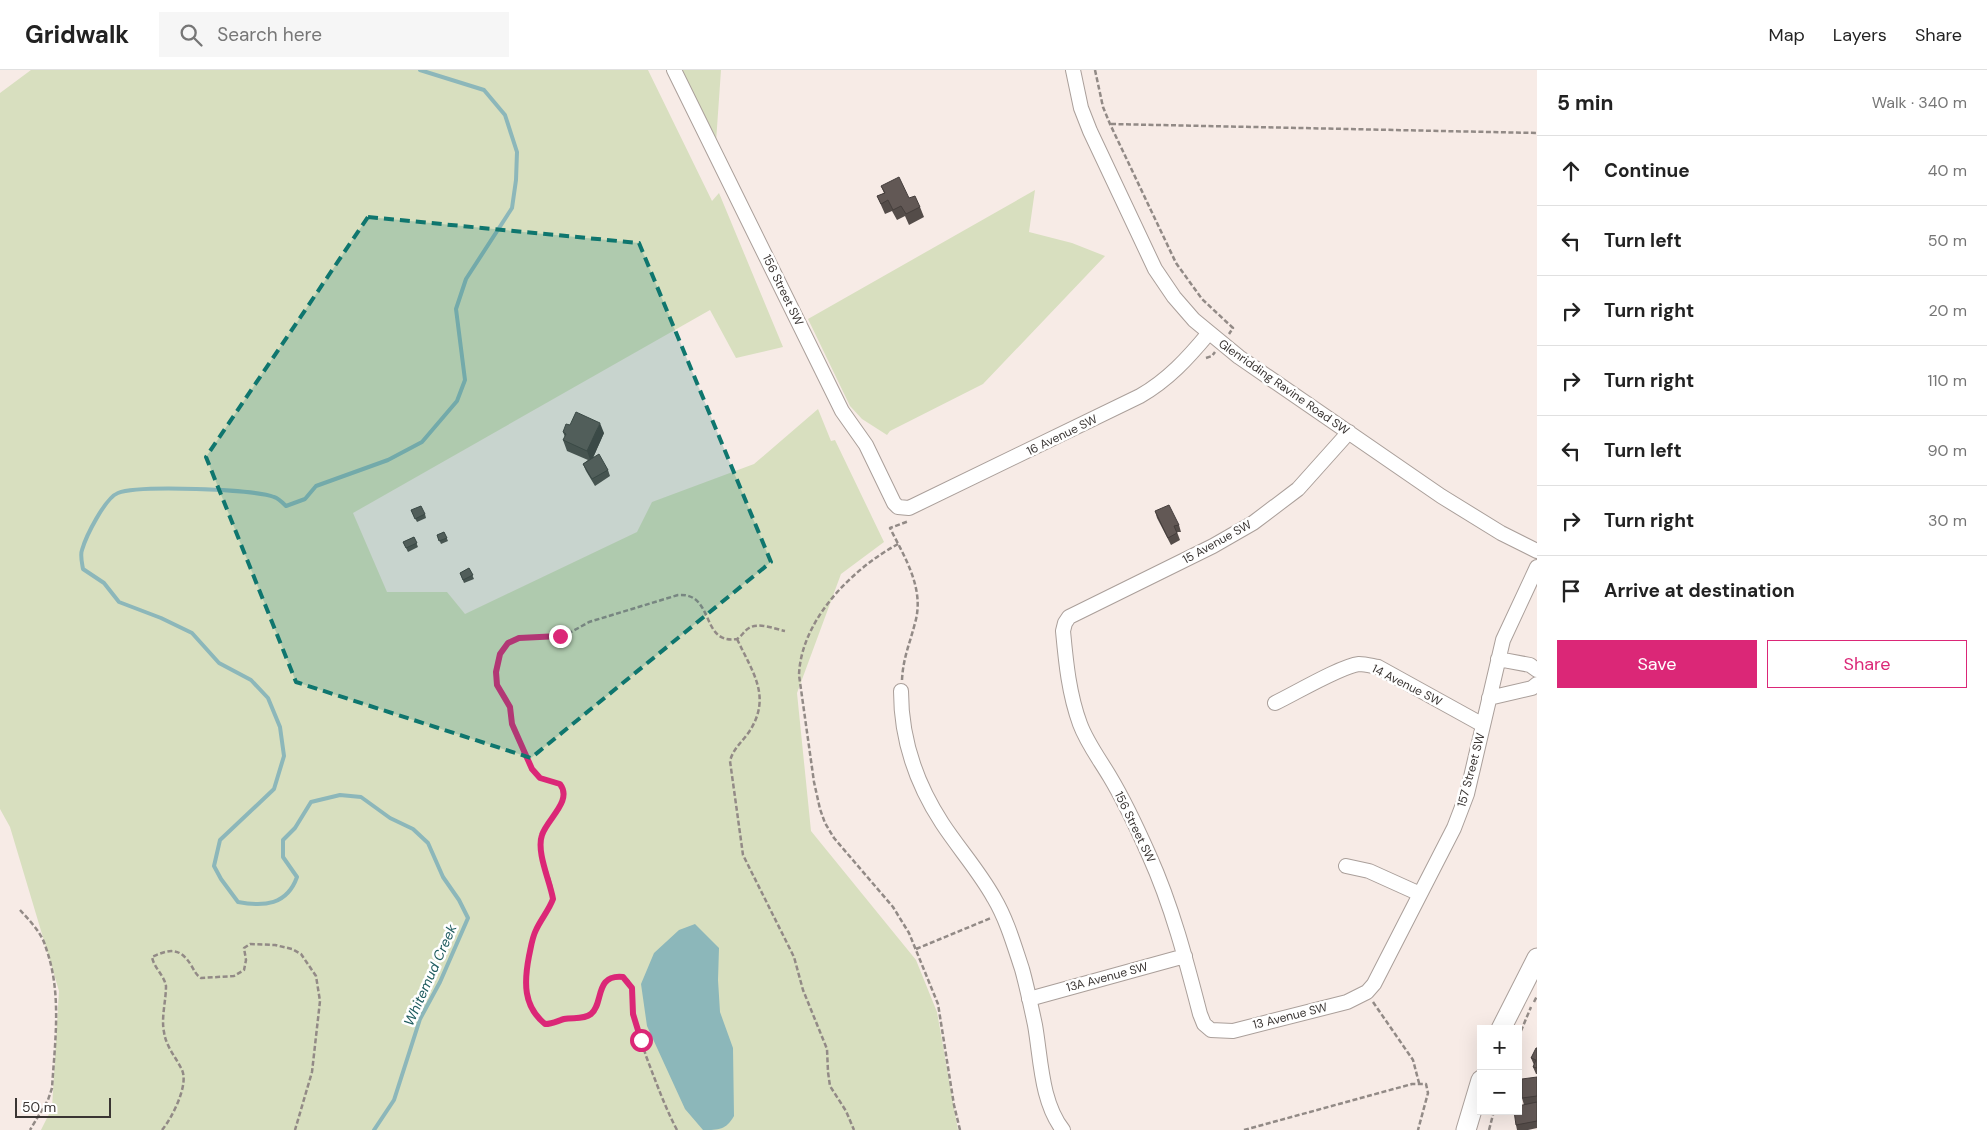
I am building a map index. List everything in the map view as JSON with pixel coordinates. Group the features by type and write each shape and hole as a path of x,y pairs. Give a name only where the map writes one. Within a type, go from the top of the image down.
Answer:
{"main road":[{"path":"1503,1025 1537,958"},
{"path":"1466,1130 1477,1093"}],"street":[{"name":"156 Street SW","path":"674,70 842,410 866,445 894,503 898,507"},
{"name":"Glenridding Ravine Road SW","path":"1072,70 1081,108 1090,131 1155,269 1174,297 1208,334 1466,512 1537,551"},
{"name":"16 Avenue SW","path":"898,507 909,508 1140,396 1154,388 1172,373 1208,334"},
{"name":"15 Avenue SW","path":"1065,623 1069,617 1213,546 1253,523 1298,489 1349,432"},
{"name":"157 Street SW","path":"1367,992 1378,976 1454,828 1467,794 1498,658 1509,624 1537,567"},
{"name":"156 Street SW","path":"1065,623 1063,631 1072,701 1081,727 1130,813 1150,857 1165,894 1185,956 1200,1014 1204,1024 1212,1030"},
{"path":"1498,658 1530,665 1537,670"},
{"name":"14 Avenue SW","path":"1275,703 1344,668 1357,664 1368,665 1378,667 1483,725"},
{"path":"1490,698 1532,688 1537,684"},
{"path":"901,691 903,728 922,786 942,824 985,882 1002,913 1017,953 1029,999 1049,1102 1063,1130"},
{"path":"1346,866 1369,871 1420,894"},
{"name":"13A Avenue SW","path":"1029,999 1185,956"},
{"name":"13 Avenue SW","path":"1212,1030 1233,1031 1347,1002 1367,992"}],"path":[{"path":"1095,70 1110,124 1176,263 1202,299 1233,328"},
{"path":"1110,124 1537,133"},
{"path":"1204,360 1212,356"},
{"path":"901,691 903,662 916,622 918,609 913,574 890,528 915,518"},
{"path":"898,544 881,553 841,589 825,607 808,636 801,658 799,675 814,782 824,823 834,838 894,907 909,933 938,1004 954,1105 960,1130"},
{"path":"677,1130 662,1102 641,1040 633,1014 632,988 627,979 619,976 605,983 599,993 595,1010 585,1017 545,1024 535,1014 528,1001 526,973 532,940 553,899 540,840 546,826 560,806 564,792 560,784 540,778 532,769 512,724 510,707 497,685 496,663 503,648 514,639 564,636 589,622 684,595 700,604 718,636 731,640 737,639 748,628 754,626 785,631"},
{"path":"737,639 753,674 761,703 756,720 736,748 730,761 743,856 794,957 803,990 828,1049 830,1086 846,1111 854,1130"},
{"path":"20,910 38,931 46,947 57,995 52,1088 48,1100 30,1130"},
{"path":"916,949 1002,913"},
{"path":"162,1130 180,1096 184,1078 183,1072 167,1045 164,1031 166,986 164,979 153,963 152,957 162,953 178,952 186,957 201,978 234,976 244,970 246,960 244,948 250,944 275,945 301,954 312,969 318,984 320,1001 312,1072 295,1130"},
{"path":"1367,992 1413,1060 1419,1084"},
{"path":"1522,1029 1537,996"},
{"path":"1244,1130 1412,1084 1426,1084 1428,1093 1418,1130"},
{"path":"1489,1130 1493,1115"}],"highlighted area":[{"path":"368,217 639,243 771,562 531,758 296,682 206,457"}],"green space":[{"path":"31,70 648,70 712,201 719,193 783,347 736,358 710,310 353,513 387,592 447,592 465,614 637,532 652,502 754,464 818,409 831,441 835,440 884,542 841,574 797,693 811,831 916,960 937,1012 958,1130 41,1130 52,1108 59,991 10,827 0,809 0,93"},
{"path":"681,70 721,70 716,142"},
{"path":"1035,190 1029,232 1072,243 1105,256 983,384 890,431 887,435 862,419 850,406 808,319"}],"water":[{"path":"695,924 719,948 720,1012 733,1048 734,1116 725,1127 713,1130 703,1130 685,1109 647,1026 641,984 654,953 679,930"}],"building":[{"path":"899,177 909,198 915,196 920,207 906,214 901,206 893,210 888,200 881,204 877,196 885,193 881,186"},
{"path":"576,412 600,423 587,451 563,440 566,434 563,432 566,424 570,425"},
{"path":"599,454 608,470 592,479 583,464"},
{"path":"1169,505 1179,525 1174,526 1177,533 1168,538 1155,511"},
{"path":"421,506 425,514 415,519 411,510"},
{"path":"444,532 447,538 439,541 437,535"},
{"path":"414,537 417,543 406,548 403,542"},
{"path":"469,568 473,575 463,580 460,573"},
{"path":"1536,1048 1537,1068 1533,1067 1536,1060 1531,1058"},
{"path":"1537,1077 1537,1096 1522,1098 1522,1079"},
{"path":"1537,1102 1537,1121 1516,1125 1515,1115 1522,1115 1522,1105"}],"waterway":[{"name":"Whitemud Creek","path":"374,1130 394,1100 420,1019 440,982 468,918 459,900 443,877 428,843 413,829 390,818 361,797 340,795 311,802 295,828 283,840 283,857 297,877 287,893 281,899 265,904 238,902 214,866 220,840 274,789 284,756 280,727 268,698 251,680 219,663 192,633 161,618 119,602 104,583 83,569 81,554 87,536 97,518 107,502 118,493 148,489 221,490 262,494 279,499 286,506 305,499 316,486 388,460 422,442 457,401 465,380 456,309 466,279 512,208 517,152 505,115 484,90 420,70"}],"route":[{"path":"560,636 514,639 503,648 496,663 497,685 509,704 512,724 532,769 540,778 560,784 564,792 560,806 546,826 540,840 540,847 553,899 532,940 526,973 528,1001 535,1014 545,1024 589,1016 595,1010 602,986 614,978 623,977 627,979 632,988 633,1014 641,1040"}]}
